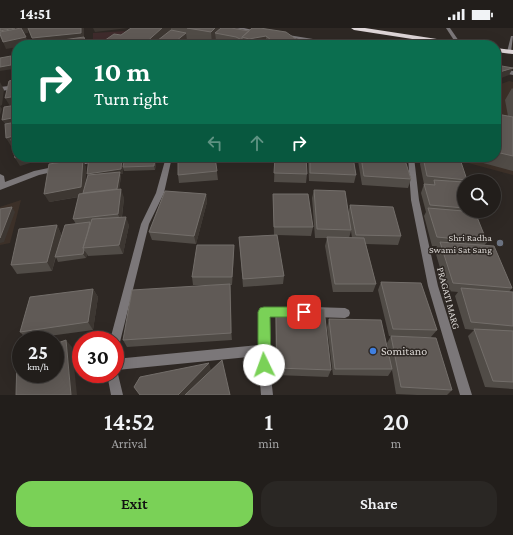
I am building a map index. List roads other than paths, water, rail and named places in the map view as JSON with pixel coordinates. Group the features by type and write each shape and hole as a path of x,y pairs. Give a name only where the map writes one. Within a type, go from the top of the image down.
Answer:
{"highway":[{"path":"354,28 429,40"},
{"path":"501,51 511,52"}],"street":[{"path":"237,28 264,32"},
{"path":"448,28 456,40"},
{"path":"279,35 312,40"},
{"path":"511,52 513,37"},
{"path":"501,71 513,73"},
{"path":"0,89 12,88"},
{"path":"0,176 1,186 37,174 85,162"},
{"path":"118,331 145,224 160,193 169,162"},
{"name":"PRAGATI MARG","path":"411,162 415,200 433,286 466,395"},
{"path":"266,395 263,350 264,312 344,313"},
{"path":"124,364 263,350"},
{"path":"115,383 117,395"}],"place":[{"name":"Shri Radha Swami Sat Sang","path":"500,243"},
{"name":"Somitano","path":"373,351"}]}
